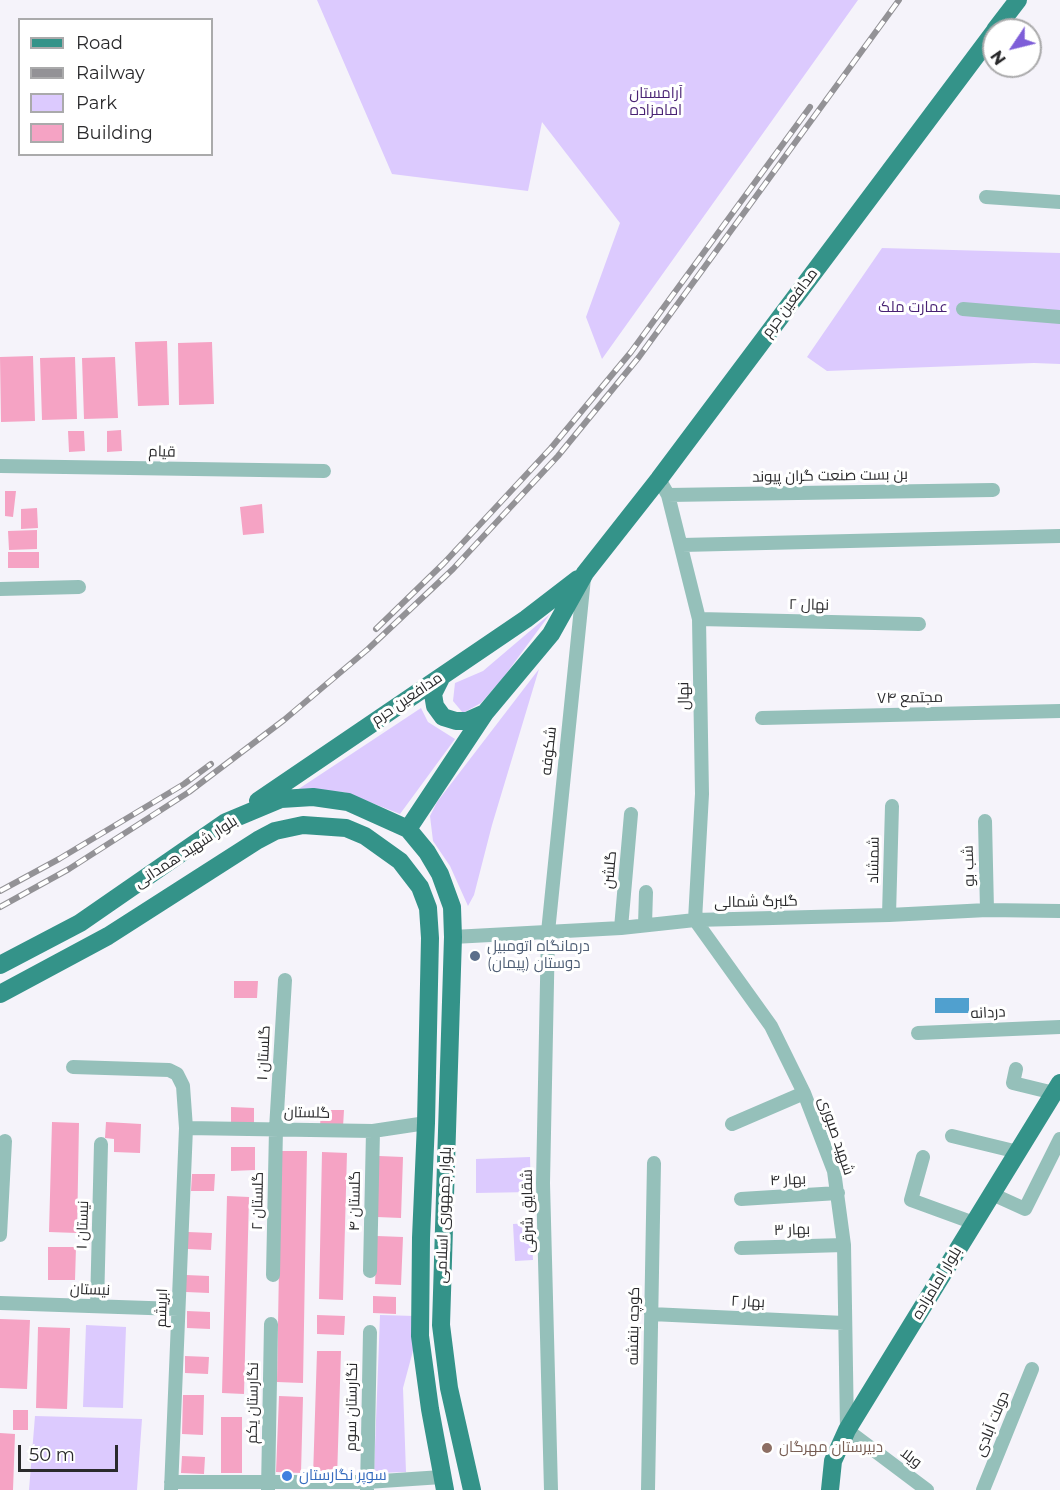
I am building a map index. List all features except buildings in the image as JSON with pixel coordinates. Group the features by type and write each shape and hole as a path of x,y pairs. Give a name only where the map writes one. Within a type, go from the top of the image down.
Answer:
{"main road":[{"name":"مدافعین حرم","path":"1005,18 1018,0"},
{"name":"مدافعین حرم","path":"226,822 526,619 585,573 663,487 860,209 982,48"},
{"name":"مدافعین حرم","path":"408,829 485,713 551,634 585,573"},
{"path":"442,676 433,694 435,706 443,717 456,722 467,721 485,713"},
{"name":"بلوار شهید همدانی","path":"0,965 80,923 226,822 281,800 313,797 348,802 408,829 427,852 440,874 452,907 453,937"},
{"name":"بلوار شهید همدانی","path":"0,994 108,936 258,840 275,831 303,825 346,828 365,836 400,861 420,887 428,908 430,938"},
{"path":"430,938 453,937"},
{"name":"بلوار جمهوری اسلامی","path":"453,937 441,1325 449,1388 472,1490"},
{"path":"52,938 64,960"},
{"name":"بلوار جمهوری اسلامی","path":"430,938 420,1336 430,1409 444,1484"},
{"name":"بلوار امامزاده","path":"830,1490 833,1461 847,1431 1057,1088"}],"street":[{"path":"986,197 1060,202"},
{"path":"963,309 1060,317"},
{"name":"قیام","path":"0,466 324,471"},
{"name":"بن بست صنعت گران پیوند","path":"663,487 993,490"},
{"name":"نهال","path":"663,487 682,545 699,618 702,794 695,920"},
{"path":"682,545 1060,536"},
{"name":"شکوفه","path":"548,932 585,573"},
{"path":"0,589 80,587"},
{"name":"نهال ۲","path":"699,618 919,624"},
{"name":"مجتمع ۷۴","path":"762,718 1060,711"},
{"name":"شمشاد","path":"889,915 892,806"},
{"name":"گلشن","path":"621,928 631,814"},
{"name":"شب بو","path":"985,820 987,910"},
{"path":"645,925 646,891"},
{"name":"گلبرگ شمالی","path":"453,937 621,928 695,920 987,910 1060,911"},
{"name":"شهید صبوری","path":"695,920 771,1026 804,1093 834,1171 844,1245 847,1431"},
{"name":"شقایق شرقی","path":"548,932 543,1183 551,1490"},
{"name":"گلستان ۱","path":"276,1129 285,980"},
{"name":"دردانه","path":"918,1033 1060,1027"},
{"name":"ابریشم","path":"74,1067 169,1070 177,1074 183,1086 186,1128 171,1486"},
{"path":"1016,1069 1013,1083 1057,1088"},
{"path":"732,1124 804,1093"},
{"name":"گلستان","path":"186,1128 373,1131 426,1122"},
{"name":"گلستان ۲","path":"273,1275 276,1129"},
{"name":"گلستان ۴","path":"370,1271 373,1131"},
{"path":"952,1136 1018,1152"},
{"path":"992,1194 1024,1209 1060,1139"},
{"path":"0,1235 5,1141"},
{"name":"نیستان ۱","path":"97,1306 101,1144"},
{"path":"923,1157 910,1200 974,1222"},
{"name":"کوچه بنفشه","path":"648,1490 654,1163"},
{"name":"بهار ۴","path":"741,1199 838,1193"},
{"name":"بهار ۳","path":"741,1248 844,1245"},
{"name":"نیستان","path":"0,1303 178,1309"},
{"name":"بهار ۲","path":"651,1314 844,1323"},
{"name":"نگارستان یکم","path":"268,1487 271,1324"},
{"name":"نگارستان سوم","path":"367,1486 370,1332"},
{"name":"دولت آبادی","path":"983,1490 1032,1369"},
{"name":"ویلا","path":"847,1431 927,1490"},
{"path":"171,1486 444,1484"}],"green space":[{"name":"آرامستان امامزاده","path":"317,0 858,0 602,359 586,317 620,223 542,122 528,191 392,174"},
{"name":"عمارت ملک","path":"882,248 1060,253 1060,364 827,371 807,357"},
{"path":"550,614 503,678 481,703 463,713 453,701 455,683 483,671"},
{"path":"539,669 492,825 474,895 468,906 450,866 433,841 430,816 437,802"},
{"path":"421,708 428,722 455,739 400,814 344,792 297,790"},
{"path":"530,1157 531,1192 476,1193 476,1159"},
{"path":"531,1223 533,1260 515,1261 513,1224"},
{"path":"380,1315 415,1316 414,1347 403,1388 406,1472 374,1473"},
{"path":"86,1325 126,1327 123,1408 83,1407"},
{"path":"35,1416 142,1419 137,1490 29,1490"}],"water":[{"path":"935,998 969,998 969,1013 935,1013"}],"railway":[{"path":"0,907 69,869 189,792 284,720 368,649 453,569 558,456 639,357 899,0"},
{"path":"376,629 444,563 551,448 631,352 810,107"},
{"path":"0,891 59,859 184,784 211,764"}],"place":[{"name":"درمانگاه اتومبیل دوستان (پیمان)","path":"475,956"},
{"name":"دبیرستان مهرگان","path":"767,1448"},
{"name":"سوپر نگارستان","path":"287,1476"}]}
